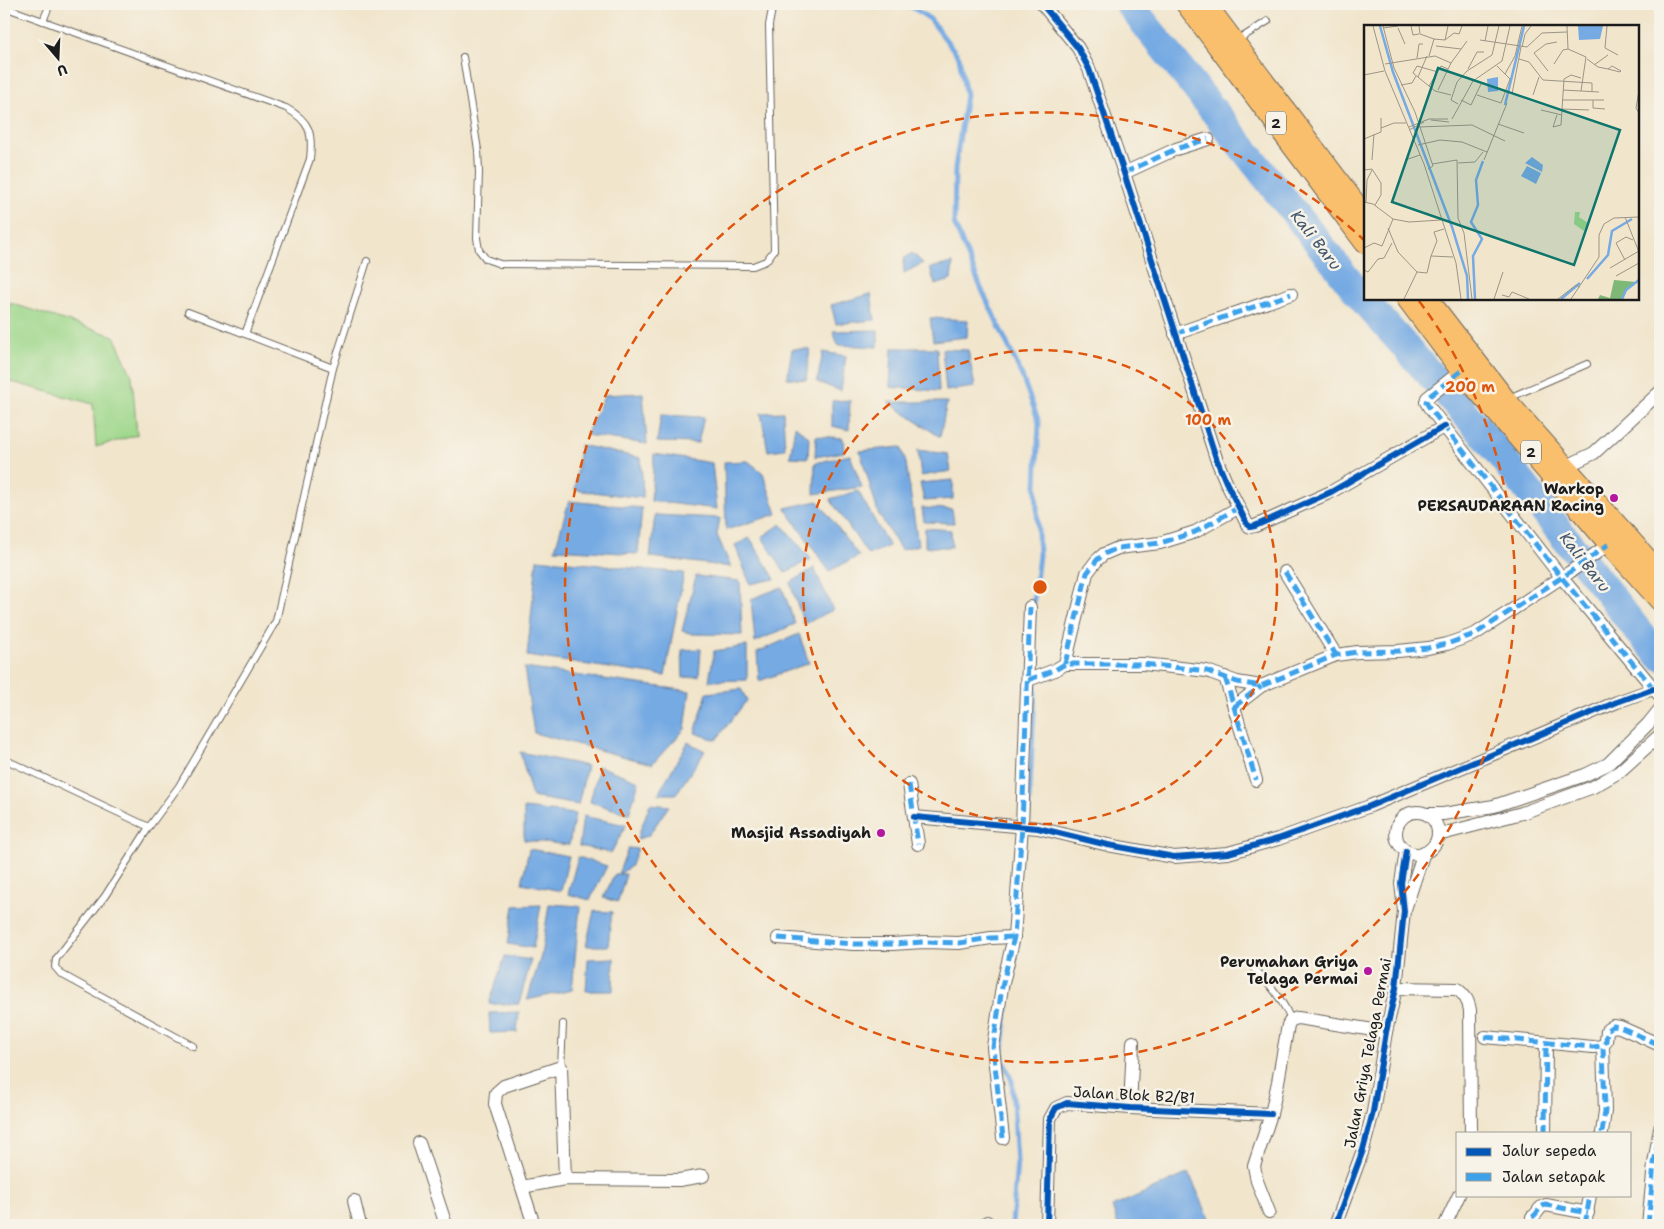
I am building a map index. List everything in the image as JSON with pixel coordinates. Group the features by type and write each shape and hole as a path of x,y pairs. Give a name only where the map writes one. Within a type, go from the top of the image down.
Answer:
{"highway":[{"name":"2","path":"1186,4 1364,242"},
{"name":"2","path":"1206,4 1364,215"},
{"name":"2","path":"1408,300 1456,374 1606,546 1660,601"},
{"name":"2","path":"1429,300 1506,400 1660,572"}],"street":[{"path":"1042,4 1082,55 1095,87 1216,458 1247,524 1250,527 1255,526 1331,492 1445,426"},
{"path":"1124,173 1176,148 1208,139"},
{"path":"1175,334 1291,294"},
{"path":"914,817 1028,827 1108,845 1174,857 1228,853 1278,839 1370,806 1617,702 1657,692 1566,575 1426,402 1433,392 1456,374"},
{"path":"1565,467 1594,453 1660,392"},
{"path":"1060,667 1087,573 1097,560 1104,554 1118,548 1160,543 1195,532 1238,508"},
{"path":"1234,706 1261,686 1336,655 1358,652 1398,651 1447,644 1475,634 1566,575 1606,546"},
{"path":"1285,572 1336,655"},
{"path":"1003,1138 993,1048 1002,987 1014,937 1028,827 1030,607"},
{"path":"1030,679 1060,667 1152,665 1207,671 1237,682 1261,686"},
{"path":"1225,677 1256,780"},
{"path":"1424,852 1412,854 1406,851 1396,838 1398,822 1404,816 1419,812 1443,814 1494,806 1586,775 1608,764 1648,724 1660,708"},
{"path":"1427,814 1437,827 1438,835 1522,813 1593,787 1619,772 1660,735 1648,724"},
{"path":"909,784 918,844"},
{"name":"Jalan Griya Telaga Permai","path":"1404,911 1424,852 1436,842 1438,835"},
{"name":"Jalan Griya Telaga Permai","path":"1334,1225 1364,1150 1396,988 1404,911 1401,883 1406,851"},
{"path":"778,938 853,944 892,944 924,942 959,943 991,938 1014,937"},
{"path":"1396,988 1457,989 1464,994 1468,1001 1470,1010 1471,1132"},
{"path":"1269,1212 1257,1182 1254,1166 1270,1114 1288,1025 1291,1020 1298,1018 1386,1032"},
{"path":"1602,1132 1605,1111 1603,1046 1606,1041 1607,1030 1613,1026 1620,1027 1660,1045"},
{"path":"1485,1037 1593,1047 1603,1046"},
{"path":"1130,1108 1133,1042"},
{"path":"1545,1132 1546,1042"},
{"path":"534,1225 495,1104 496,1093 504,1086 561,1068 564,1179"},
{"name":"Jalan Blok B2/B1","path":"1047,1225 1050,1119 1056,1108 1067,1103 1130,1108 1270,1114"},
{"path":"1648,1225 1656,1194 1654,1164 1660,1128"},
{"path":"419,1143 446,1225"},
{"path":"522,1188 564,1179 679,1180 703,1176"},
{"path":"1445,1225 1459,1196"},
{"path":"1532,1217 1535,1216 1540,1207 1546,1205 1586,1219 1590,1196"},
{"path":"354,1201 360,1225"}],"lane":[{"path":"44,21 50,4"},
{"path":"463,57 478,150 478,244 479,250 486,259 500,264 753,266 766,261 774,250 769,25 773,4"},
{"path":"4,7 286,108 305,122 312,141 310,159 245,334"},
{"path":"1235,42 1268,21"},
{"path":"193,1046 60,974 55,967 56,959 105,896 149,827 179,786 276,621 333,368 367,261"},
{"path":"188,312 333,368"},
{"path":"1506,400 1587,364"},
{"path":"4,759 149,827"},
{"path":"1254,969 1264,978 1275,993 1291,1020"},
{"path":"561,1068 563,1024"}],"green space":[{"path":"10,303 114,336 132,376 137,435 96,447 93,404 4,380"}],"water":[{"path":"912,253 923,263 904,273 903,259"},
{"path":"953,263 951,280 935,285 930,268"},
{"path":"871,294 875,320 836,324 831,305"},
{"path":"930,318 968,320 967,337 933,341"},
{"path":"878,330 878,347 838,345 833,331"},
{"path":"892,348 937,348 939,391 890,387"},
{"path":"792,349 810,349 806,380 787,378"},
{"path":"942,349 968,350 975,387 946,391"},
{"path":"823,352 846,356 841,391 817,382"},
{"path":"643,393 647,444 586,435 605,395"},
{"path":"850,400 849,430 832,426 832,401"},
{"path":"888,402 947,402 940,437"},
{"path":"783,412 785,449 768,451 761,413"},
{"path":"661,415 704,417 698,443 657,442"},
{"path":"795,426 809,437 808,458 790,457"},
{"path":"816,436 843,438 844,452 815,457"},
{"path":"580,445 641,458 643,498 575,490"},
{"path":"901,447 906,463 918,545 901,550 878,513 860,451"},
{"path":"918,450 948,454 951,471 921,476"},
{"path":"654,454 712,463 717,509 651,501"},
{"path":"850,455 862,487 814,494 815,463"},
{"path":"748,461 763,473 777,514 726,530 724,462"},
{"path":"953,480 953,499 924,501 920,483"},
{"path":"858,491 889,546 868,555 830,499"},
{"path":"569,501 642,508 638,554 555,549"},
{"path":"818,501 859,556 829,571 785,508"},
{"path":"922,508 952,509 954,523 924,522"},
{"path":"655,515 720,518 717,535 731,567 650,557"},
{"path":"781,524 811,559 785,573 762,537"},
{"path":"925,528 951,530 952,547 925,547"},
{"path":"750,538 775,579 750,584 735,545"},
{"path":"537,559 684,573 665,676 527,656"},
{"path":"814,568 833,610 804,624 790,583"},
{"path":"696,576 740,581 742,635 693,634 682,631"},
{"path":"782,587 795,624 755,642 751,599"},
{"path":"799,634 809,663 759,681 757,652"},
{"path":"747,646 747,680 709,681 714,651"},
{"path":"701,649 699,676 683,678 682,650"},
{"path":"524,668 690,691 685,729 652,764 534,733"},
{"path":"741,689 747,700 716,740 695,733 707,693"},
{"path":"688,742 705,751 676,794 658,794"},
{"path":"520,752 587,766 578,805 532,797"},
{"path":"599,766 639,781 629,814 590,802"},
{"path":"650,804 669,806 648,836 637,839"},
{"path":"524,808 575,814 569,845 524,840"},
{"path":"583,816 626,825 611,853 579,846"},
{"path":"628,848 638,849 630,867 619,874 626,874 618,902 603,898 615,874 618,874"},
{"path":"529,849 569,856 561,891 522,883"},
{"path":"578,857 607,866 590,900 568,894"},
{"path":"549,904 580,906 572,990 527,1000 541,956"},
{"path":"541,905 533,948 508,944 514,906"},
{"path":"594,911 612,912 608,946 586,946"},
{"path":"505,956 531,960 519,1004 489,1004"},
{"path":"614,958 613,991 586,991 588,959"},
{"path":"519,1012 517,1032 490,1033 489,1013"},
{"path":"1189,1173 1212,1225 1118,1225 1112,1207"}],"waterway":[{"path":"907,4 930,19 959,57 966,95 955,168 954,223 981,288 1020,371 1039,422 1036,485 1039,555 1033,606"},
{"name":"Kali Baru","path":"1129,4 1366,303 1486,437 1638,631 1660,656"},
{"path":"1028,819 1035,691 1034,660"},
{"path":"1012,1225 1017,1162 1012,1081 1002,1058 1008,998 1015,956"}],"marked path":[{"path":"1124,173 1176,149 1208,139"},
{"path":"1175,334 1291,294"},
{"path":"1461,371 1427,398 1426,402 1429,407 1562,578 1660,696"},
{"path":"1065,664 1087,573 1097,560 1104,554 1118,548 1160,543 1195,532 1238,508"},
{"path":"1028,680 1055,670 1065,664 1143,664 1207,671 1237,682 1261,686 1336,655 1358,652 1398,651 1447,644 1475,634 1609,544"},
{"path":"1285,572 1336,655"},
{"path":"1003,1138 993,1047 1002,987 1014,937 1022,826 1030,607"},
{"path":"1225,677 1256,780"},
{"path":"1234,707 1261,686"},
{"path":"909,784 918,844"},
{"path":"778,938 853,944 892,944 924,942 959,943 991,938 1014,937"},
{"path":"1602,1132 1605,1111 1603,1046 1606,1041 1607,1030 1613,1026 1620,1027 1660,1045"},
{"path":"1485,1037 1593,1047 1603,1046"},
{"path":"1545,1132 1546,1043"},
{"path":"1648,1225 1654,1164 1660,1128"},
{"path":"1585,1225 1590,1196"},
{"path":"1532,1217 1541,1207 1546,1205 1588,1213"}],"cycle path":[{"path":"1042,4 1078,48 1089,69 1216,458 1247,524 1250,527 1255,526 1331,492 1445,426"},
{"path":"914,817 1038,828 1108,845 1174,857 1228,853 1278,839 1370,806 1617,702 1653,689"},
{"path":"1334,1225 1363,1150 1373,1112 1386,1032 1396,988 1404,911 1401,883 1406,851"},
{"path":"1047,1225 1050,1119 1056,1108 1067,1103 1130,1108 1271,1114"}],"place":[{"name":"Warkop PERSAUDARAAN Racing","path":"1614,498"},
{"name":"Masjid Assadiyah","path":"881,833"},
{"name":"Perumahan Griya Telaga Permai","path":"1368,971"}]}
